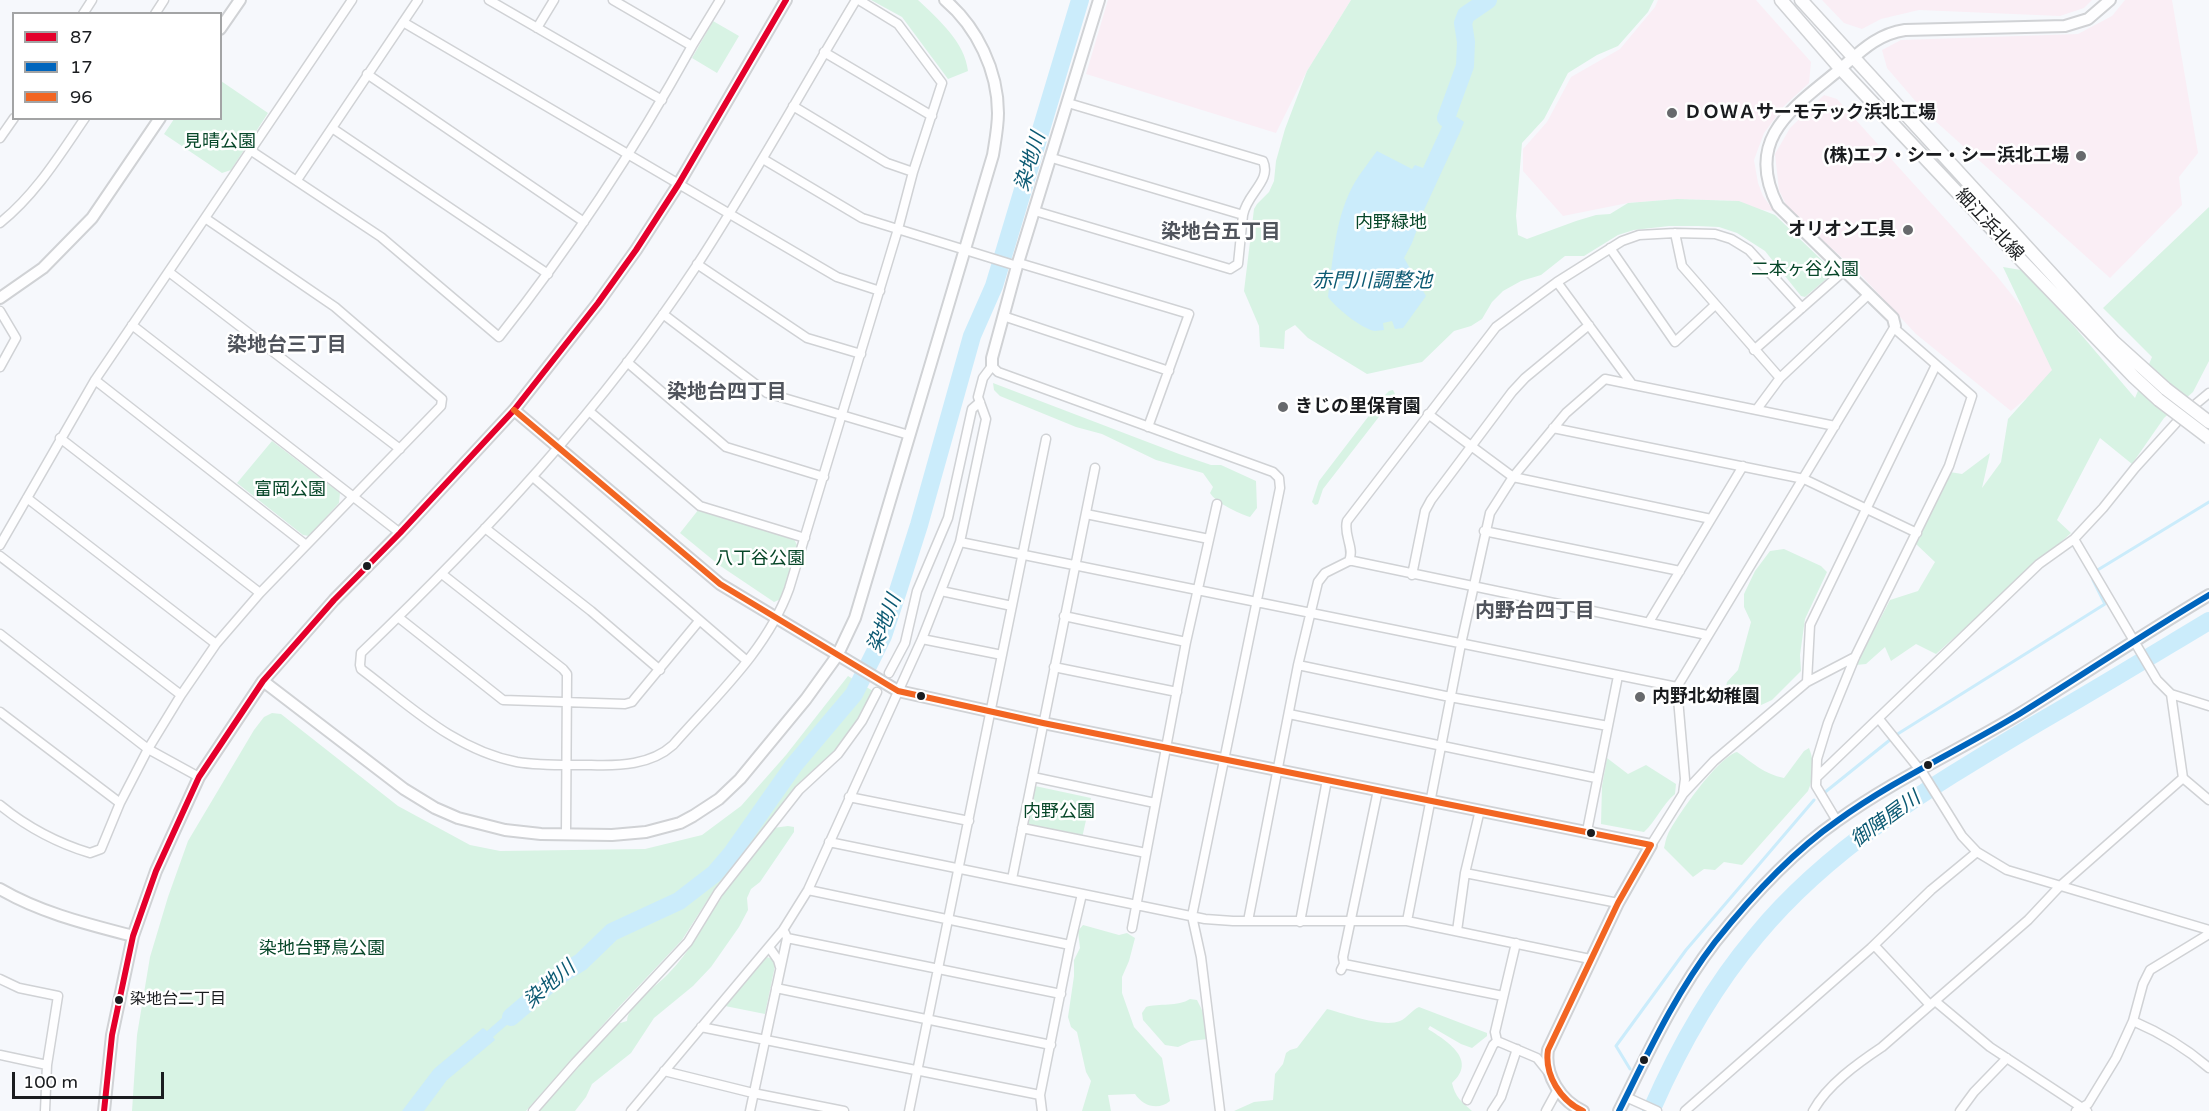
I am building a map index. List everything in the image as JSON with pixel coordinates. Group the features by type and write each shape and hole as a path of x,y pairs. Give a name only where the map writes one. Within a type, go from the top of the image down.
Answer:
{"main road":[{"name":"細江浜北線","path":"1781,0 1840,68 2133,378 2209,438"},
{"name":"細江浜北線","path":"1801,0 2106,333 2166,389 2209,422"}],"street":[{"path":"222,26 240,0"},
{"path":"0,545 94,380 352,0"},
{"path":"297,180 418,0"},
{"path":"489,0 662,100"},
{"path":"537,28 554,0"},
{"path":"613,0 692,46"},
{"path":"250,150 381,237 499,337 548,274 629,156 720,0"},
{"path":"104,1111 112,1035 133,936 156,871 199,777 263,681 334,600 400,534 514,410 598,303 678,185 786,0"},
{"path":"858,0 898,24 942,83 913,172 843,416 789,589 777,620 747,661 673,745 662,753 625,765 567,765 518,762 471,748 443,732 361,669 361,653 442,574 559,448 627,362 697,264 762,159 824,52 858,0"},
{"path":"263,681 404,789 435,808 483,826 541,834 612,835 646,832 681,823 718,799 740,779 806,699 837,656 855,618 993,155 998,114 994,79 987,59 961,15 945,0"},
{"path":"750,1111 785,934 808,890 922,639 960,542 986,419 978,397 983,378 992,366 1015,264 1035,212 1099,0"},
{"path":"1837,821 1816,786 1817,759 1828,723 1855,657 1949,466 1972,396 1895,327 1893,318 1778,206 1771,192 1766,166 1767,151 1778,124 1800,101 1872,42 1891,32 2066,26 2088,19 2110,0"},
{"path":"403,22 837,277 880,291"},
{"path":"824,52 932,116"},
{"path":"367,74 584,222"},
{"path":"1035,212 1230,269 1238,264 1245,203 1263,180 1266,169 1263,161 1068,103"},
{"path":"793,106 887,163 913,172"},
{"path":"0,138 13,120"},
{"path":"0,223 41,182 84,120"},
{"path":"0,298 43,268 92,218 159,120"},
{"path":"332,128 548,274"},
{"path":"1052,158 1243,215"},
{"path":"762,159 859,216 987,257 1189,314 1148,427"},
{"path":"0,805 50,838 90,853 100,849 120,803 148,749 216,644 260,593 441,405 441,397 335,307 205,218"},
{"path":"1248,921 1298,665 1321,578 1349,561 1352,556 1345,527 1347,521 1496,327 1557,282 1631,236 1675,233 1715,234 1743,245 1802,308"},
{"path":"1675,233 1682,266 1780,378"},
{"path":"1610,248 1675,342 1715,305"},
{"path":"697,264 807,338 861,354"},
{"path":"1755,350 1845,270"},
{"path":"169,272 400,449"},
{"path":"1557,282 1632,384"},
{"path":"1757,409 1780,378 1869,294"},
{"path":"0,311 16,338 0,367"},
{"path":"663,314 767,393 909,435"},
{"path":"1004,316 1169,371"},
{"path":"132,325 400,534"},
{"path":"1412,575 1425,510 1470,446 1525,378 1588,325"},
{"path":"1683,794 1685,779 1677,687 1895,327"},
{"path":"627,362 726,447 824,477"},
{"path":"1807,682 1810,625 1936,365"},
{"path":"992,366 998,372 1273,472 1279,478 1280,488 1192,916 1201,957 1220,1111"},
{"path":"1407,921 1429,800 1484,531 1494,504 1566,412 1620,367"},
{"path":"1605,379 1835,426"},
{"path":"94,380 306,545"},
{"path":"1817,777 2039,564 2074,539 2185,413 2209,393"},
{"path":"889,673 905,643 916,591 948,518 972,409 980,402"},
{"path":"514,410 720,584 898,691 1043,723 1651,845"},
{"path":"589,411 700,506 805,538"},
{"path":"1428,414 1513,477 1712,519"},
{"path":"1553,428 1804,479 1917,533"},
{"path":"60,438 260,593"},
{"path":"909,1111 1046,440"},
{"path":"1649,622 1743,466"},
{"path":"1012,879 1095,468"},
{"path":"532,477 747,661"},
{"path":"27,498 216,644"},
{"path":"1132,928 1186,642 1216,504"},
{"path":"1086,514 1209,539"},
{"path":"485,528 591,611 660,670"},
{"path":"1484,531 1680,570"},
{"path":"2074,539 2151,672 2171,694 2209,706"},
{"path":"960,542 1677,687"},
{"path":"1351,549 1364,564"},
{"path":"0,556 181,695"},
{"path":"1349,561 1707,635"},
{"path":"442,574 566,671 568,702 566,834"},
{"path":"941,591 1012,606"},
{"path":"1619,1111 1630,1099 1669,1011 1701,962 1717,940 1795,856 1837,821 2020,714 2133,640 2209,595"},
{"path":"1065,616 1186,642"},
{"path":"398,617 501,699 628,703 660,670 699,621"},
{"path":"0,634 148,749 199,777"},
{"path":"922,639 1002,655"},
{"path":"1551,1076 1548,1050 1590,959 1618,903 1683,794 1714,761 1807,682 1855,657"},
{"path":"1298,665 1450,697 1608,726"},
{"path":"1054,667 1177,693"},
{"path":"1587,831 1618,676"},
{"path":"533,1111 688,942 718,893 799,790 838,754 862,721 877,692"},
{"path":"2171,694 2182,778 2209,800"},
{"path":"0,712 120,803"},
{"path":"1289,714 1596,778"},
{"path":"1879,719 1922,772 1962,836 1977,852 2007,870 2209,932"},
{"path":"1033,777 1155,803"},
{"path":"1812,1111 1832,1087 1882,1047 2028,920 2059,887 2182,778"},
{"path":"1300,922 1327,780"},
{"path":"1378,790 1343,957 1343,967 1503,996"},
{"path":"849,797 969,821"},
{"path":"1457,930 1465,873 1480,810"},
{"path":"1022,828 1146,853"},
{"path":"829,842 1205,919 1300,922 1407,921 1590,959"},
{"path":"1685,1111 1874,945 1931,890 1977,852"},
{"path":"1465,873 1618,903"},
{"path":"0,889 51,914 133,936"},
{"path":"808,890 1070,945"},
{"path":"1041,1111 1040,1095 1082,894"},
{"path":"1874,945 1932,1003 2082,1110 2116,1058 2133,1021 2150,970 2209,932"},
{"path":"631,1111 769,947 785,934"},
{"path":"785,934 1061,994"},
{"path":"1497,1041 1495,1032 1516,943"},
{"path":"769,947 780,967"},
{"path":"0,979 20,988 58,996 47,1065 45,1111"},
{"path":"776,988 1051,1045"},
{"path":"2133,1021 2174,1042 2209,1068"},
{"path":"701,1027 1040,1095"},
{"path":"1497,1041 1540,1060 1568,1101 1583,1111"},
{"path":"1467,1100 1497,1041"},
{"path":"1492,1111 1501,1097 1517,1049"},
{"path":"0,1055 47,1065"},
{"path":"1960,1111 1974,1092 2007,1058"},
{"path":"664,1071 753,1093 844,1111"},
{"path":"1546,1111 1558,1089"},
{"path":"1630,1099 1657,1111"}],"shaded area":[{"path":"1108,0 1351,0 1307,71 1276,133 1086,74"},
{"path":"1658,0 1756,0 1811,62 1809,83 1784,106 1764,133 1754,160 1763,196 1774,211 1755,209 1739,201 1677,199 1628,203 1563,216 1523,171 1523,149 1547,122 1571,77 1620,49 1655,7"},
{"path":"1822,0 2092,0 2084,8 2060,16 1919,10 1881,19 1862,29 1844,23"},
{"path":"2125,0 2172,0 2198,153 2179,177 2182,205 2110,278 1923,110 1887,68 1882,50 1901,40 2078,34 2112,16"},
{"path":"1824,95 1837,99 1996,275 2067,364 2011,411 1916,334 1859,273 1788,209 1779,190 1775,154 1790,128"}],"green space":[{"path":"871,0 918,0 942,23 956,41 966,60 968,71 948,79 902,17"},
{"name":"内野緑地","path":"1351,0 1654,0 1648,12 1618,46 1597,55 1568,73 1544,119 1522,143 1516,216 1518,235 1527,239 1576,221 1596,215 1610,214 1628,203 1677,199 1739,201 1775,215 1830,268 1831,275 1805,297 1801,296 1765,251 1737,233 1719,227 1698,226 1669,226 1634,230 1618,235 1584,256 1565,256 1541,275 1521,281 1503,291 1492,302 1482,319 1471,326 1454,331 1422,362 1367,374 1308,338 1295,325 1285,331 1284,349 1260,347 1259,326 1244,291 1254,209 1269,192 1274,181 1276,161 1285,129 1307,71"},
{"path":"713,21 739,36 717,73 692,58"},
{"name":"見晴公園","path":"222,82 268,113 231,170 222,173 164,134 173,120 222,120"},
{"path":"2209,207 2209,361 2193,392 2164,418 2132,464 2100,438 2057,520 2071,533 1936,654 1916,644 1891,661 1885,647 1866,664 1856,665 1890,600 1918,591 1935,562 1916,544 1950,472 1962,474 1990,453 1982,488 2001,462 2008,419 2052,370 2003,267 2021,270 2073,325 2135,398 2152,357 2103,308"},
{"path":"993,383 1179,454 1211,465 1221,465 1256,481 1257,508 1250,517 1234,510 1213,497 1210,493 1213,487 1203,473 1156,460 1102,434 1076,427 1000,396 994,390"},
{"path":"1393,390 1395,394 1392,400 1323,489 1318,504 1315,505 1312,502 1319,481 1384,396"},
{"name":"富岡公園","path":"272,441 340,493 339,503 309,536 303,535 237,483"},
{"name":"八丁谷公園","path":"699,509 794,539 798,547 781,599 774,602 719,565 680,533"},
{"path":"1784,549 1821,566 1827,572 1805,619 1800,655 1801,671 1772,700 1759,706 1748,704 1725,692 1727,682 1738,670 1751,622 1744,607 1744,594 1755,571 1770,551"},
{"name":"染地台野鳥公園","path":"848,676 873,691 856,722 834,751 797,785 712,893 682,940 526,1111 132,1111 137,1035 150,957 168,897 188,841 264,717 272,713 281,714 398,806 470,845 500,851 645,849 702,835 741,806 786,755"},
{"path":"1809,748 1813,770 1808,791 1742,865 1724,862 1715,870 1704,869 1693,877 1664,848 1668,834 1689,801 1709,775 1729,756 1737,752 1765,771 1784,778 1804,751"},
{"path":"1607,758 1628,774 1646,765 1676,784 1675,794 1644,832 1601,824 1602,786"},
{"name":"内野公園","path":"1035,786 1091,798 1082,838 1027,826"},
{"path":"794,827 794,832 760,882 751,889 747,898 748,910 711,967 693,986 654,1018 631,1053 592,1084 586,1097 575,1111 539,1111 617,1024 627,1021 632,1008 676,965 733,880 773,828"},
{"path":"1083,925 1119,935 1127,933 1135,938 1122,977 1122,993 1134,1027 1162,1058 1170,1101 1161,1106 1146,1104 1135,1094 1108,1095 1111,1111 1082,1111 1091,1081 1086,1072 1077,1032 1071,1027 1068,1017 1074,960 1080,948 1078,931"},
{"path":"767,957 772,959 775,966 765,1014 725,1006"},
{"path":"1190,999 1197,1000 1203,1012 1207,1039 1191,1041 1178,1047 1165,1045 1143,1020 1142,1013 1146,1007 1180,1003"},
{"path":"1419,1007 1487,1033 1487,1036 1472,1048 1430,1026 1428,1029 1451,1045 1461,1059 1462,1067 1452,1083 1453,1088 1457,1096 1472,1111 1234,1111 1254,1102 1273,1100 1275,1074 1283,1064 1286,1053 1297,1048 1327,1009 1364,1020 1393,1023 1403,1020"}],"water":[{"name":"赤門川調整池","path":"1457,117 1464,122 1404,258 1426,296 1403,328 1395,329 1392,321 1383,323 1384,330 1375,331 1350,317 1328,297 1336,238 1348,195 1357,178 1377,151 1412,169 1415,165 1423,168 1446,118"},
{"path":"526,997 532,1003 493,1037 495,1040 447,1080 424,1111 402,1111 434,1069 483,1028 487,1031"}],"waterway":[{"name":"染地川","path":"511,1017 560,975 581,962 612,932 679,901 714,874 732,853 794,765 854,694 883,636 898,591 972,336 994,286 1080,0"},
{"path":"1446,118 1465,66 1466,42 1463,23 1466,15 1488,0"},
{"path":"2096,571 2209,502"},
{"path":"1824,793 1896,735 2105,604 2093,580"},
{"name":"御陣屋川","path":"1651,1111 1684,1042 1725,977 1756,936 1816,874 1849,846 1919,796 2209,621"},
{"path":"1630,1069 1616,1046 1686,950 1814,800"}],"transit line":[{"name":"87","path":"104,1111 112,1035 133,936 156,871 199,777 263,681 334,600 400,533 514,410 598,303 678,185 786,0"},
{"name":"96","path":"514,410 720,584 898,691 1043,723 1651,845 1618,903 1548,1050 1549,1069 1556,1086 1568,1101 1583,1111"},
{"name":"17","path":"1619,1111 1687,982 1728,925 1803,847 1859,806 1998,727 2209,595"}],"place":[{"name":"ＤＯＷＡサーモテック浜北工場","path":"1672,113"},
{"name":"(株)エフ・シー・シー浜北工場","path":"2081,156"},
{"name":"オリオン工具","path":"1908,230"},
{"name":"きじの里保育園","path":"1283,407"},
{"name":"内野北幼稚園","path":"1640,697"},
{"name":"染地台二丁目","path":"119,1000"}],"district":[{"name":"染地台五丁目","path":"1221,233"},
{"name":"染地台三丁目","path":"287,346"},
{"name":"染地台四丁目","path":"727,393"},
{"name":"内野台四丁目","path":"1535,612"}],"park label":[{"name":"二本ヶ谷公園","path":"1805,270"}]}
